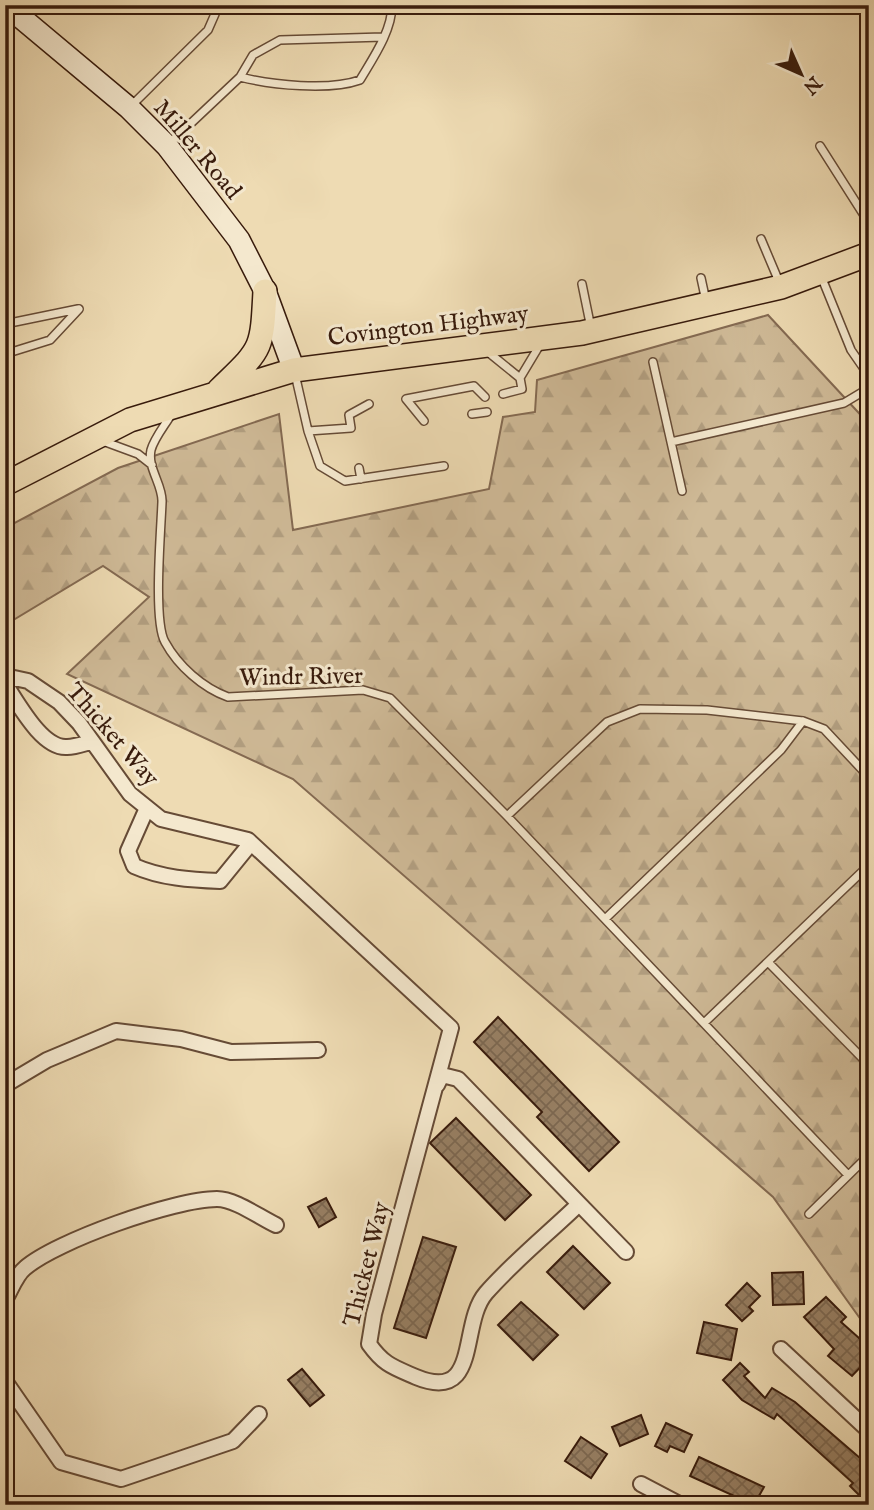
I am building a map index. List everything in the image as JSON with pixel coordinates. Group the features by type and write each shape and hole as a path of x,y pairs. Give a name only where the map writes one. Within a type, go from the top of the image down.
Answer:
{"main road":[{"name":"Covington Highway","path":"5,484 130,420 294,370 591,331 781,287 869,254"},
{"path":"217,392 258,351 263,340 265,291"}],"street":[{"name":"Miller Road","path":"6,5 129,108 167,146 239,240 265,291 294,370"},
{"name":"Thicket Way","path":"5,676 28,681 46,691 79,723 90,742 130,794 161,819 251,843 451,1028 374,1314 369,1344 382,1362 430,1383 450,1381 463,1368 474,1313 485,1294 579,1204"},
{"path":"5,684 33,726 52,743 65,748 90,742"},
{"name":"Thicket Way","path":"147,808 128,850 134,866 149,873 190,880 220,881 251,843"},
{"path":"5,1085 47,1060 116,1031 181,1039 231,1052 318,1050"},
{"path":"436,1086 442,1075 458,1079 626,1252"},
{"path":"5,1300 22,1270 45,1253 112,1226 189,1202 219,1198 276,1225"},
{"path":"781,1349 869,1431"},
{"path":"5,1381 61,1462 121,1479 233,1441 260,1415"},
{"path":"641,1484 681,1505"}],"lane":[{"path":"129,108 208,30 215,14 213,5"},
{"path":"240,77 263,82 346,85 360,80 383,37 392,5"},
{"path":"167,146 240,77 253,55 280,40 383,37"},
{"path":"820,146 869,223"},
{"path":"761,239 781,287"},
{"path":"819,272 851,350 869,376"},
{"path":"701,278 707,305"},
{"path":"582,284 591,331"},
{"path":"5,324 79,309 50,340 5,355"},
{"path":"503,394 522,389 520,378 544,337"},
{"path":"479,345 520,378"},
{"path":"653,362 682,491"},
{"path":"294,370 308,432 320,466 345,481 444,466"},
{"path":"424,421 406,399 474,387 485,397"},
{"path":"671,442 844,403 869,388"},
{"path":"152,465 151,450 178,404"},
{"path":"308,432 351,428 349,415 369,404"},
{"path":"472,414 486,412"},
{"path":"94,438 138,454 152,465"},
{"name":"Windr River","path":"152,465 163,493 160,619 164,640 207,690 228,697 363,690 390,698 507,816 848,1175"},
{"path":"359,468 360,479"},
{"path":"507,816 607,722 640,709 707,710 803,721 824,729 869,777"},
{"path":"605,919 781,750 803,721"},
{"path":"704,1023 869,865"},
{"path":"768,962 869,1065"},
{"path":"809,1214 869,1155"}],"green space":[{"path":"768,315 869,424 869,1331 773,1197 293,779 67,674 149,597 103,566 5,625 5,528 118,468 279,414 293,530 489,489 503,417 535,412 537,380"}],"building":[{"path":"498,1017 619,1142 589,1171 537,1117 542,1112 474,1042"},
{"path":"456,1118 531,1195 505,1220 430,1143"},
{"path":"326,1198 336,1217 319,1227 308,1207"},
{"path":"423,1237 456,1247 426,1338 394,1328"},
{"path":"573,1246 610,1283 584,1309 547,1272"},
{"path":"803,1272 804,1304 773,1305 772,1273"},
{"path":"747,1283 760,1296 749,1307 753,1311 742,1321 726,1305"},
{"path":"826,1297 846,1317 841,1322 869,1347 869,1358 852,1376 828,1356 834,1349 804,1317"},
{"path":"521,1302 558,1335 533,1360 498,1325"},
{"path":"704,1322 737,1329 731,1360 697,1353"},
{"path":"740,1363 749,1372 744,1376 765,1398 772,1388 795,1402 861,1459 869,1468 869,1505 850,1486 853,1483 777,1414 774,1419 742,1400 723,1380"},
{"path":"302,1369 324,1395 310,1406 288,1380"},
{"path":"641,1415 648,1434 620,1446 612,1427"},
{"path":"666,1423 692,1435 684,1452 670,1446 667,1452 655,1446"},
{"path":"581,1437 607,1454 591,1478 565,1461"},
{"path":"699,1457 764,1487 754,1505 690,1476"}]}
